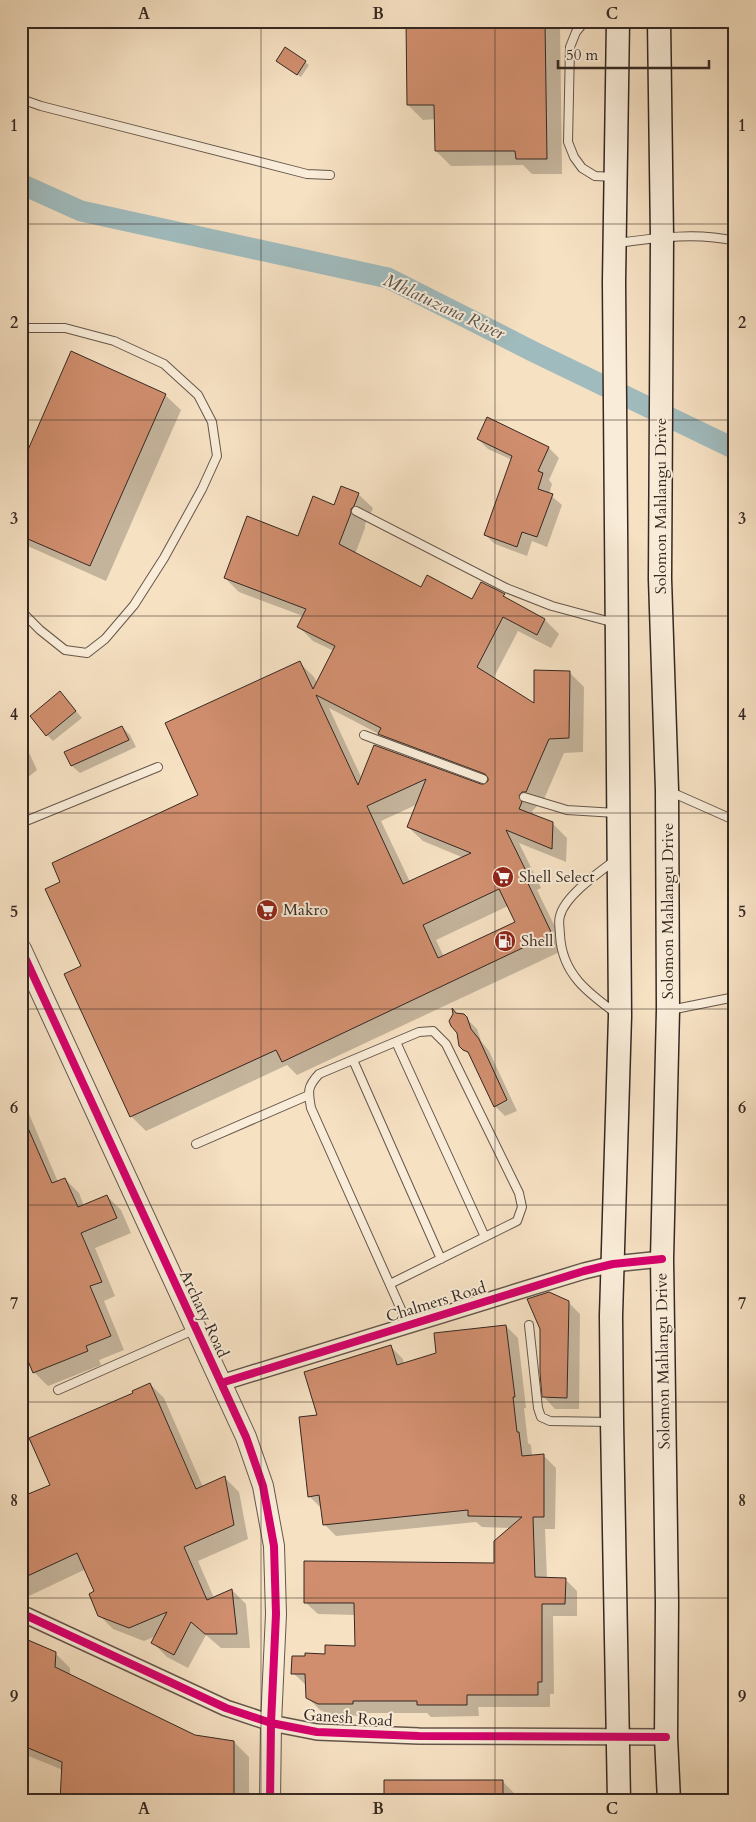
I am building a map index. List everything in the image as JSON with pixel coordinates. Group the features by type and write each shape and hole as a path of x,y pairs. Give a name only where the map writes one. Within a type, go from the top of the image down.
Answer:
{"main road":[{"path":"618,21 615,272 620,1016 613,1264 612,1422 619,1801"},
{"name":"Solomon Mahlangu Drive","path":"658,21 662,238 660,579 667,790 668,1010 662,1259 667,1603 666,1737 669,1801"}],"street":[{"name":"Archary Road","path":"21,950 246,1437 263,1486 274,1546 276,1614 271,1723 270,1801"},
{"name":"Chalmers Road","path":"221,1383 584,1271 613,1264 662,1259"},
{"name":"Ganesh Road","path":"21,1613 226,1708 271,1723 317,1732 366,1735 619,1735 666,1737"}],"lane":[{"path":"585,21 576,32 570,48 568,142 582,168 595,176 616,177"},
{"path":"21,98 42,106 307,174 330,175"},
{"path":"616,244 694,236 734,241"},
{"path":"21,328 66,328 114,340 164,364 198,394 212,422 217,456 202,489 164,558 134,605 105,639 87,653 65,650 40,630 21,611"},
{"path":"356,511 506,588 552,606 617,623"},
{"path":"364,735 483,780"},
{"path":"21,823 158,767"},
{"path":"667,790 734,819 735,850"},
{"path":"524,797 567,810 618,813"},
{"path":"619,858 586,882 570,900 560,916 561,945 570,972 588,993 620,1016"},
{"path":"668,1010 735,997"},
{"path":"390,1284 517,1221 522,1206 519,1193 446,1044 433,1031 419,1032 319,1074 310,1084 309,1095 311,1108 408,1325"},
{"path":"396,1042 485,1237"},
{"path":"353,1060 441,1259"},
{"path":"196,1144 309,1095"},
{"path":"529,1325 538,1408 541,1417 550,1421 612,1422"},
{"path":"58,1390 196,1329"}],"building":[{"path":"406,21 545,21 547,159 516,159 515,151 435,151 434,105 407,105"},
{"path":"285,47 306,61 297,75 276,61"},
{"path":"71,351 166,394 90,566 21,536 21,466"},
{"path":"487,417 549,447 538,471 543,473 538,489 553,494 537,537 522,532 517,547 484,535 512,456 477,439"},
{"path":"341,486 359,493 351,509 339,544 421,587 427,575 472,599 481,582 505,594 503,596 545,619 537,635 503,617 477,667 534,703 534,670 570,671 569,738 549,739 526,792 522,792 519,796 522,802 519,809 553,822 552,849 506,830 527,873 524,875 552,934 282,1062 276,1050 130,1117 64,974 81,966 45,889 60,882 52,863 198,795 165,723 300,661 313,689 335,646 297,627 306,609 224,578 247,516 298,536 313,496 334,505","holes":["316,695 381,728 378,734 485,774 488,781 481,784 374,745 358,785","426,779 407,827 471,853 403,884 367,806","499,889 515,922 438,958 423,925"]},
{"path":"60,691 76,711 46,736 30,716"},
{"path":"122,726 129,740 71,766 64,752"},
{"path":"452,1008 456,1013 464,1014 467,1017 471,1029 479,1039 507,1100 494,1107 468,1052 459,1046 457,1033 449,1021 453,1014"},
{"path":"21,1112 52,1183 65,1178 78,1207 107,1195 117,1218 81,1233 102,1282 90,1286 111,1336 86,1346 88,1351 33,1373 21,1344"},
{"path":"549,1292 569,1301 567,1398 542,1397 540,1329 527,1299"},
{"path":"506,1325 515,1397 513,1397 517,1432 519,1432 522,1456 544,1454 544,1517 533,1517 535,1577 566,1578 565,1604 542,1604 542,1682 538,1682 538,1695 467,1695 467,1705 417,1705 417,1701 353,1701 353,1704 318,1704 306,1698 305,1674 291,1674 292,1656 305,1656 305,1653 325,1654 325,1645 355,1646 354,1603 304,1603 304,1561 494,1563 494,1541 522,1517 468,1516 468,1510 323,1525 319,1495 308,1497 299,1417 317,1415 304,1372 391,1345 397,1365 436,1353 434,1333"},
{"path":"150,1383 196,1489 225,1476 234,1525 184,1547 207,1600 232,1589 237,1634 205,1634 191,1622 174,1655 151,1643 167,1612 129,1628 98,1616 89,1594 94,1591 77,1553 21,1579 21,1497 50,1485 29,1438 133,1393 132,1391"},
{"path":"21,1637 56,1652 55,1667 195,1735 234,1741 234,1801 60,1801 62,1762 21,1745"},
{"path":"384,1780 503,1780 503,1801 384,1801"}],"waterway":[{"name":"Mhlatuzana River","path":"21,184 81,211 388,278 534,352 735,449"}],"cycle path":[{"path":"21,949 246,1437 263,1486 274,1546 276,1614 271,1723 270,1801"},
{"path":"221,1383 584,1271 613,1264 662,1259"},
{"path":"21,1613 226,1708 271,1723 317,1732 419,1736 666,1737"}],"place":[{"name":"Shell Select","path":"503,877"},
{"name":"Makro","path":"267,910"},
{"name":"Shell","path":"505,941"}]}
